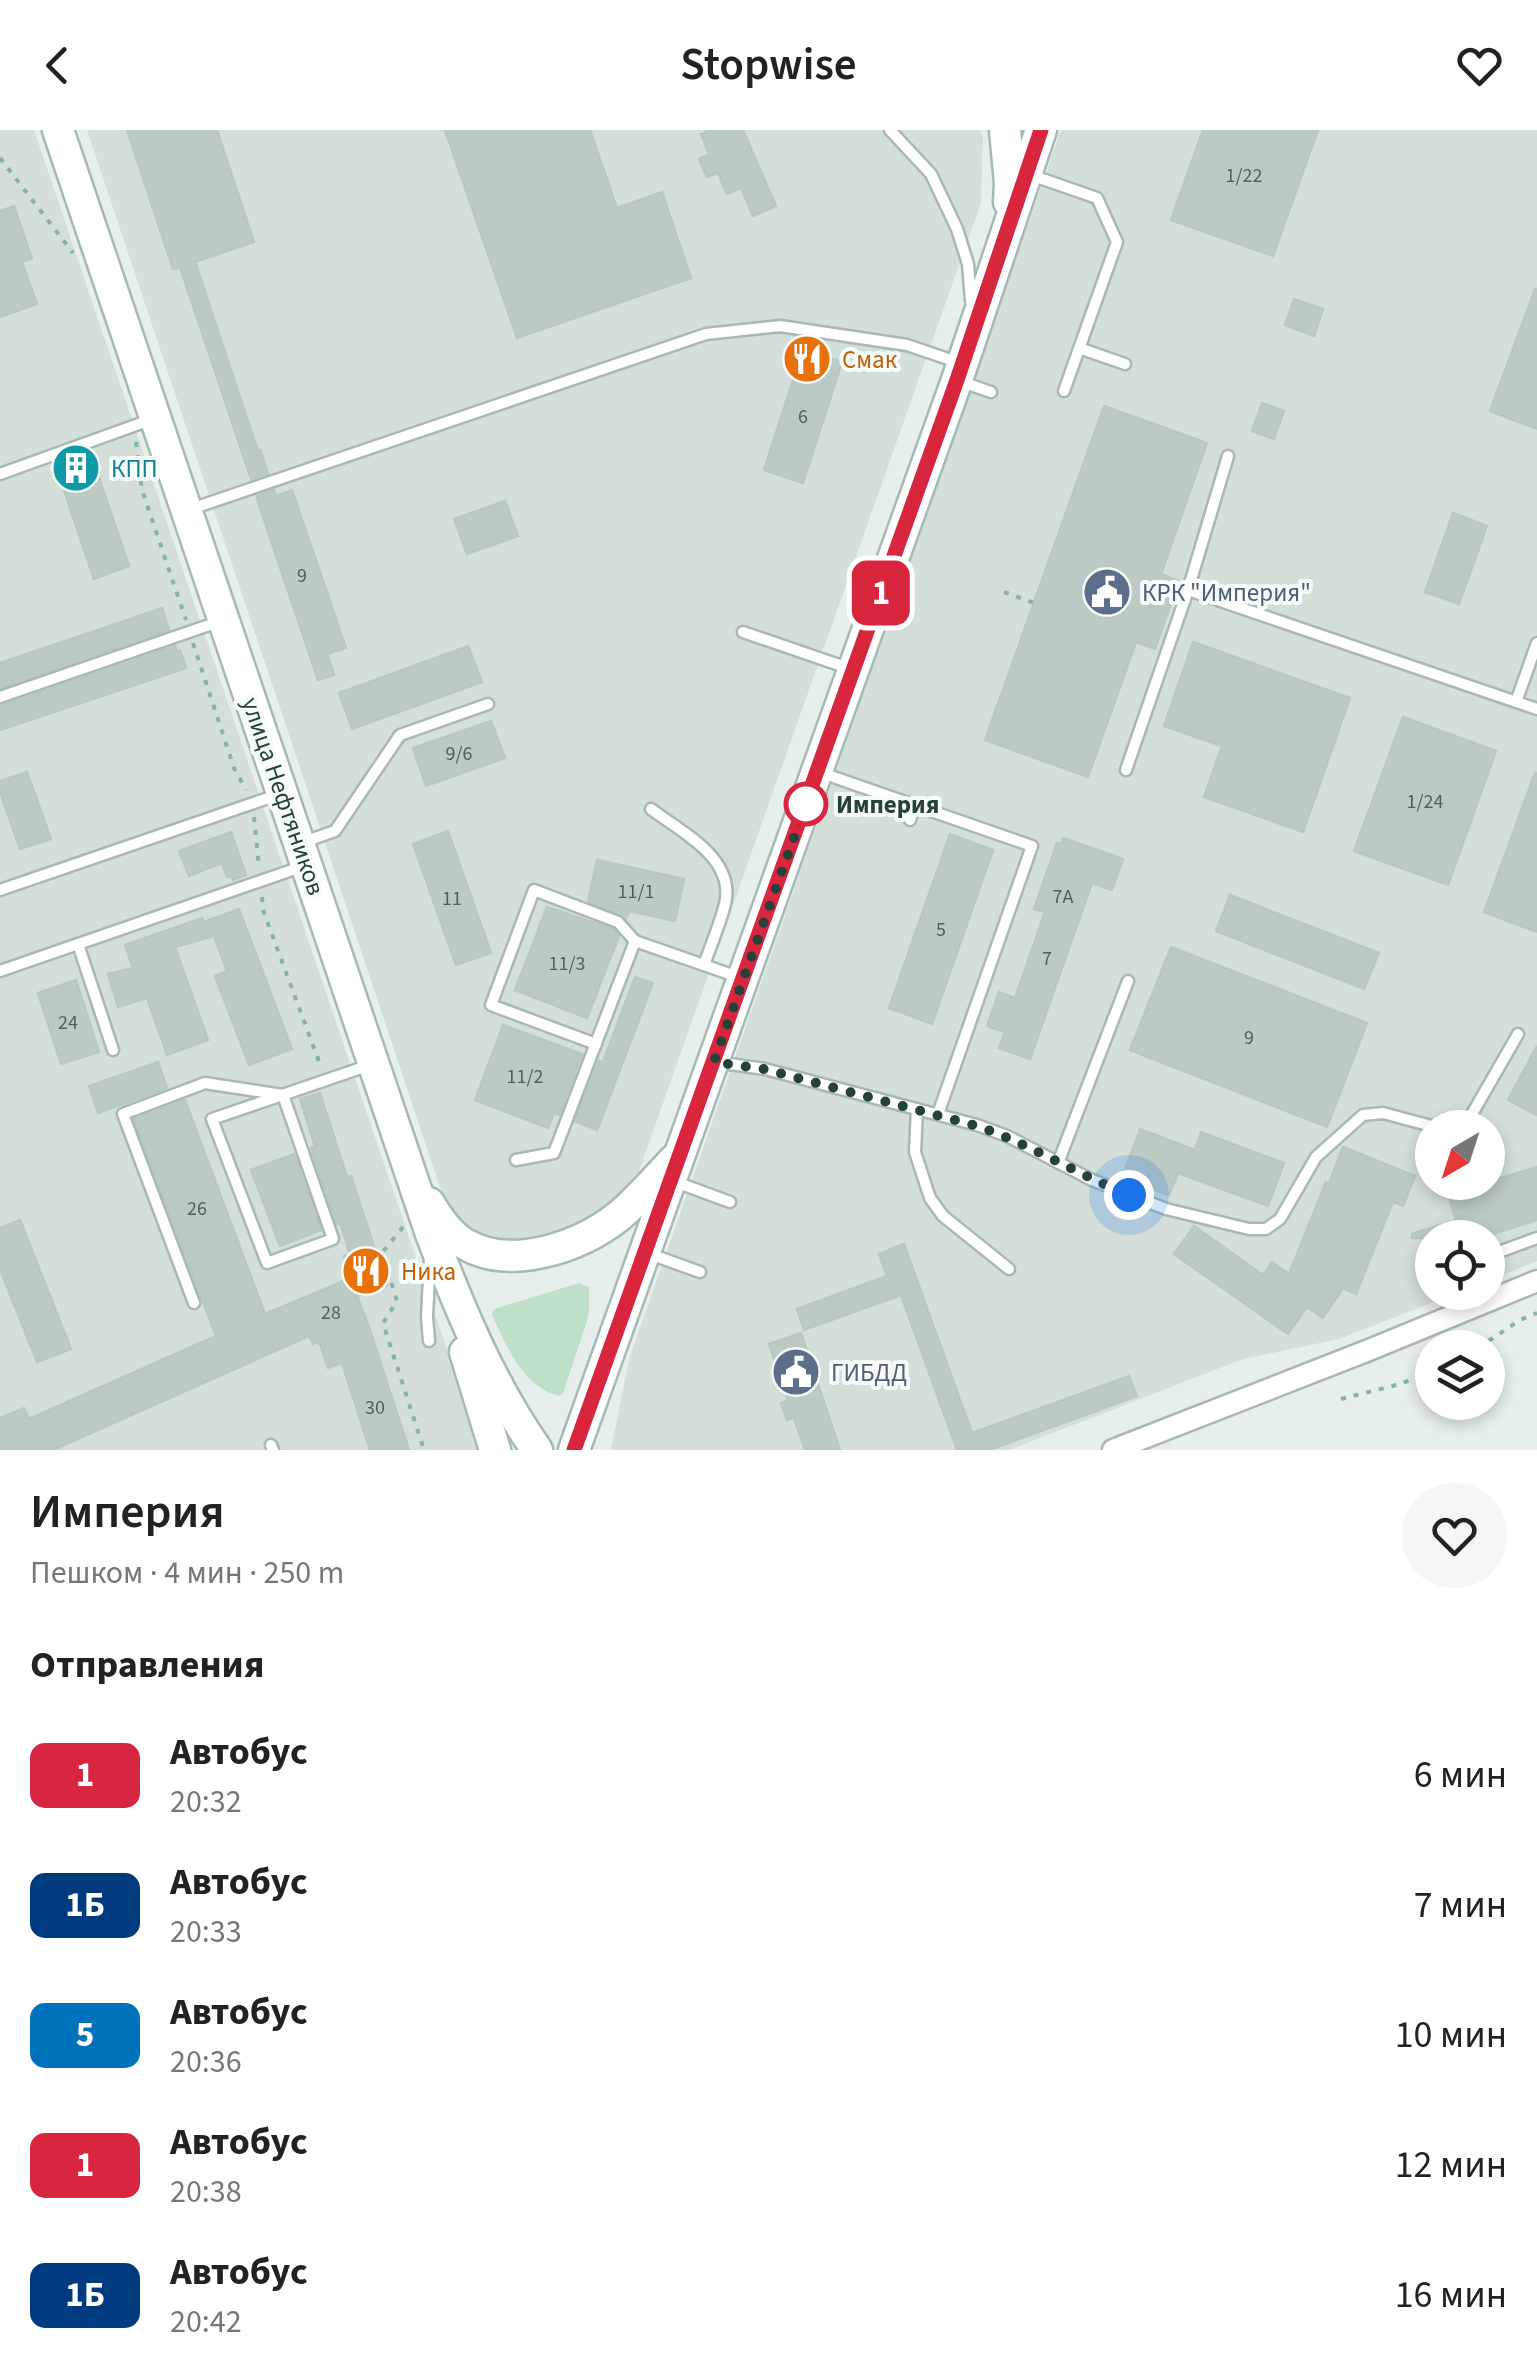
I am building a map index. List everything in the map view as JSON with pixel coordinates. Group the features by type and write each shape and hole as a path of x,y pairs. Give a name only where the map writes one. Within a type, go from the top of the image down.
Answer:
{"main road":[{"name":"улица Нефтяников","path":"58,130 431,1234 474,1340 536,1450"},
{"path":"1005,130 1010,183 1008,230"},
{"path":"574,1450 964,361 1041,130"},
{"path":"412,1176 439,1220 462,1243 483,1253 530,1254 596,1232 618,1216 683,1150"},
{"path":"431,1234 495,1450"}],"street":[{"path":"1113,1450 1537,1281"}],"lane":[{"path":"890,130 931,174 968,264 964,361"},
{"path":"1027,174 1096,198 1116,242 1064,391"},
{"path":"187,511 706,334 780,326 907,345 964,361 991,392"},
{"path":"1079,348 1125,364"},
{"path":"0,474 155,418"},
{"path":"1126,770 1188,590 1228,456"},
{"path":"1188,590 1537,709"},
{"path":"0,697 224,620"},
{"path":"743,632 854,670"},
{"path":"1516,702 1537,643"},
{"path":"0,971 303,855 335,831 400,734 488,704"},
{"path":"818,771 1032,846 938,1114"},
{"path":"0,890 282,793"},
{"path":"910,820 915,805"},
{"path":"651,810 709,852 722,869 727,885 726,902 704,965"},
{"path":"596,1044 491,1004 534,890 618,922 634,940 744,979"},
{"path":"516,1160 554,1153 634,940"},
{"path":"78,944 113,1050"},
{"path":"1058,1163 1128,982"},
{"path":"1474,1110 1518,1034"},
{"path":"714,1062 764,1069 938,1114 1008,1136 1092,1180 1166,1210 1249,1229 1266,1229 1280,1219 1316,1157 1363,1115 1383,1113 1415,1122"},
{"path":"283,1094 334,1238 267,1264 212,1118 283,1094 374,1064"},
{"path":"194,1303 123,1114 205,1083 283,1094"},
{"path":"917,1109 915,1152 930,1198 943,1216 1009,1269"},
{"path":"672,1180 730,1202"},
{"path":"429,1341 431,1234"},
{"path":"1505,1250 1537,1238"},
{"path":"646,1252 700,1272"}],"path":[{"path":"1004,592 1034,603"},
{"path":"1505,1330 1537,1313"},
{"path":"1341,1398 1415,1378"}],"shaded area":[{"path":"0,130 34,130 481,1450 0,1450"},
{"path":"87,130 980,130 981,203 639,1171 619,1195 560,1232 493,1240 449,1214"},
{"path":"1061,130 1537,130 1537,1261 1505,1274 1505,1220 1415,1220 1415,1309 1339,1339 1243,1359 1009,1450 611,1450 629,1359"}],"green space":[{"path":"579,1283 589,1287 589,1312 559,1396 525,1374 492,1315 494,1309"}],"building":[{"path":"127,130 217,130 254,242 195,262 268,474 251,479 180,267 173,269"},
{"path":"445,130 590,130 617,208 662,192 691,278 517,338"},
{"path":"710,130 743,130 776,206 753,216 741,188 727,194 718,173 707,177 699,159 709,154 701,134"},
{"path":"1203,130 1318,130 1273,256 1171,220"},
{"path":"14,206 32,259 22,262 37,304 0,317 0,211"},
{"path":"1537,289 1537,429 1490,411"},
{"path":"1294,299 1323,309 1314,336 1285,325"},
{"path":"803,349 842,362 803,483 764,470"},
{"path":"1262,403 1284,411 1274,439 1252,431"},
{"name":"КРК \"Империя\"","path":"1104,406 1207,443 1161,574 1179,581 1155,649 1136,642 1088,777 985,740"},
{"path":"91,454 129,566 94,579 56,467"},
{"path":"274,490 276,496 292,490 346,648 327,654 334,675 318,680 258,502 257,496"},
{"path":"505,501 518,536 467,554 454,519"},
{"path":"1453,513 1487,526 1459,604 1425,592"},
{"path":"162,608 169,630 0,688 0,663"},
{"path":"1193,642 1350,698 1303,832 1204,797 1222,746 1164,726"},
{"path":"175,646 186,668 0,730 0,706"},
{"path":"468,646 482,682 352,729 339,693"},
{"path":"1403,717 1496,751 1448,885 1354,851"},
{"path":"491,721 505,758 426,786 413,748"},
{"path":"27,772 51,839 20,849 0,792 0,781"},
{"path":"1537,773 1537,932 1484,912"},
{"path":"448,831 491,953 456,965 413,844"},
{"path":"231,832 246,875 233,880 227,877 222,863 189,876 179,851"},
{"path":"950,834 993,850 932,1024 889,1008"},
{"path":"1063,838 1123,859 1112,890 1092,883 1030,1059 999,1048 1005,1032 987,1026 999,992 1015,998 1045,912 1034,909 1057,843 1061,844"},
{"path":"597,860 684,879 675,921 629,911 626,918 588,901"},
{"path":"1230,895 1379,953 1364,989 1216,931"},
{"path":"547,907 613,929 619,936 587,1018 515,990"},
{"path":"239,909 292,1049 249,1065 215,976 227,971 214,936 175,947 208,1040 167,1055 147,998 118,1007 108,974 133,968 125,945"},
{"path":"1171,947 1367,1023 1327,1127 1130,1050"},
{"path":"635,977 653,983 597,1130 575,1121 599,1061 603,1062"},
{"path":"76,980 99,1052 61,1064 38,993"},
{"path":"503,1025 582,1054 559,1115 554,1113 548,1128 475,1100"},
{"path":"1537,1046 1537,1115 1508,1100"},
{"path":"158,1062 167,1088 98,1113 89,1086"},
{"path":"320,1093 387,1286 357,1296 409,1450 370,1450 342,1363 328,1368 319,1341 313,1344 309,1336 53,1450 0,1450 0,1418 24,1408 29,1419 216,1336 134,1119 185,1100 265,1314 351,1278 344,1256 350,1254 311,1148 315,1146 300,1099"},
{"path":"1140,1129 1195,1150 1201,1132 1284,1163 1268,1206 1178,1173 1169,1195 1122,1178"},
{"path":"1343,1147 1415,1176 1403,1206 1393,1202 1356,1294 1343,1288 1323,1318 1307,1307 1288,1334 1174,1254 1194,1226 1263,1275 1272,1262 1289,1274 1326,1182 1329,1183"},
{"path":"294,1154 321,1230 280,1246 251,1170"},
{"path":"1537,1167 1537,1220 1505,1230 1505,1220 1456,1220 1450,1200 1505,1200 1505,1177"},
{"path":"20,1220 71,1349 37,1362 0,1269 0,1228"},
{"path":"904,1244 972,1433 1129,1376 1137,1396 989,1450 957,1450 901,1295 804,1330 797,1309 887,1276 879,1254"},
{"name":"ГИБДД","path":"801,1333 840,1450 805,1450 794,1418 787,1420 781,1403 788,1401 769,1344"}],"bus line":[{"name":"1","path":"574,1450 957,380 1041,130"}],"place":[{"name":"Смак","path":"807,359"},
{"name":"КПП","path":"76,468"},
{"name":"КРК \"Империя\"","path":"1107,592"},
{"name":"Империя","path":"806,804"},
{"name":"Ника","path":"366,1271"},
{"name":"ГИБДД","path":"796,1372"}],"route":[{"path":"806,804 714,1062 764,1069 977,1126 1008,1136 1129,1195"}]}
